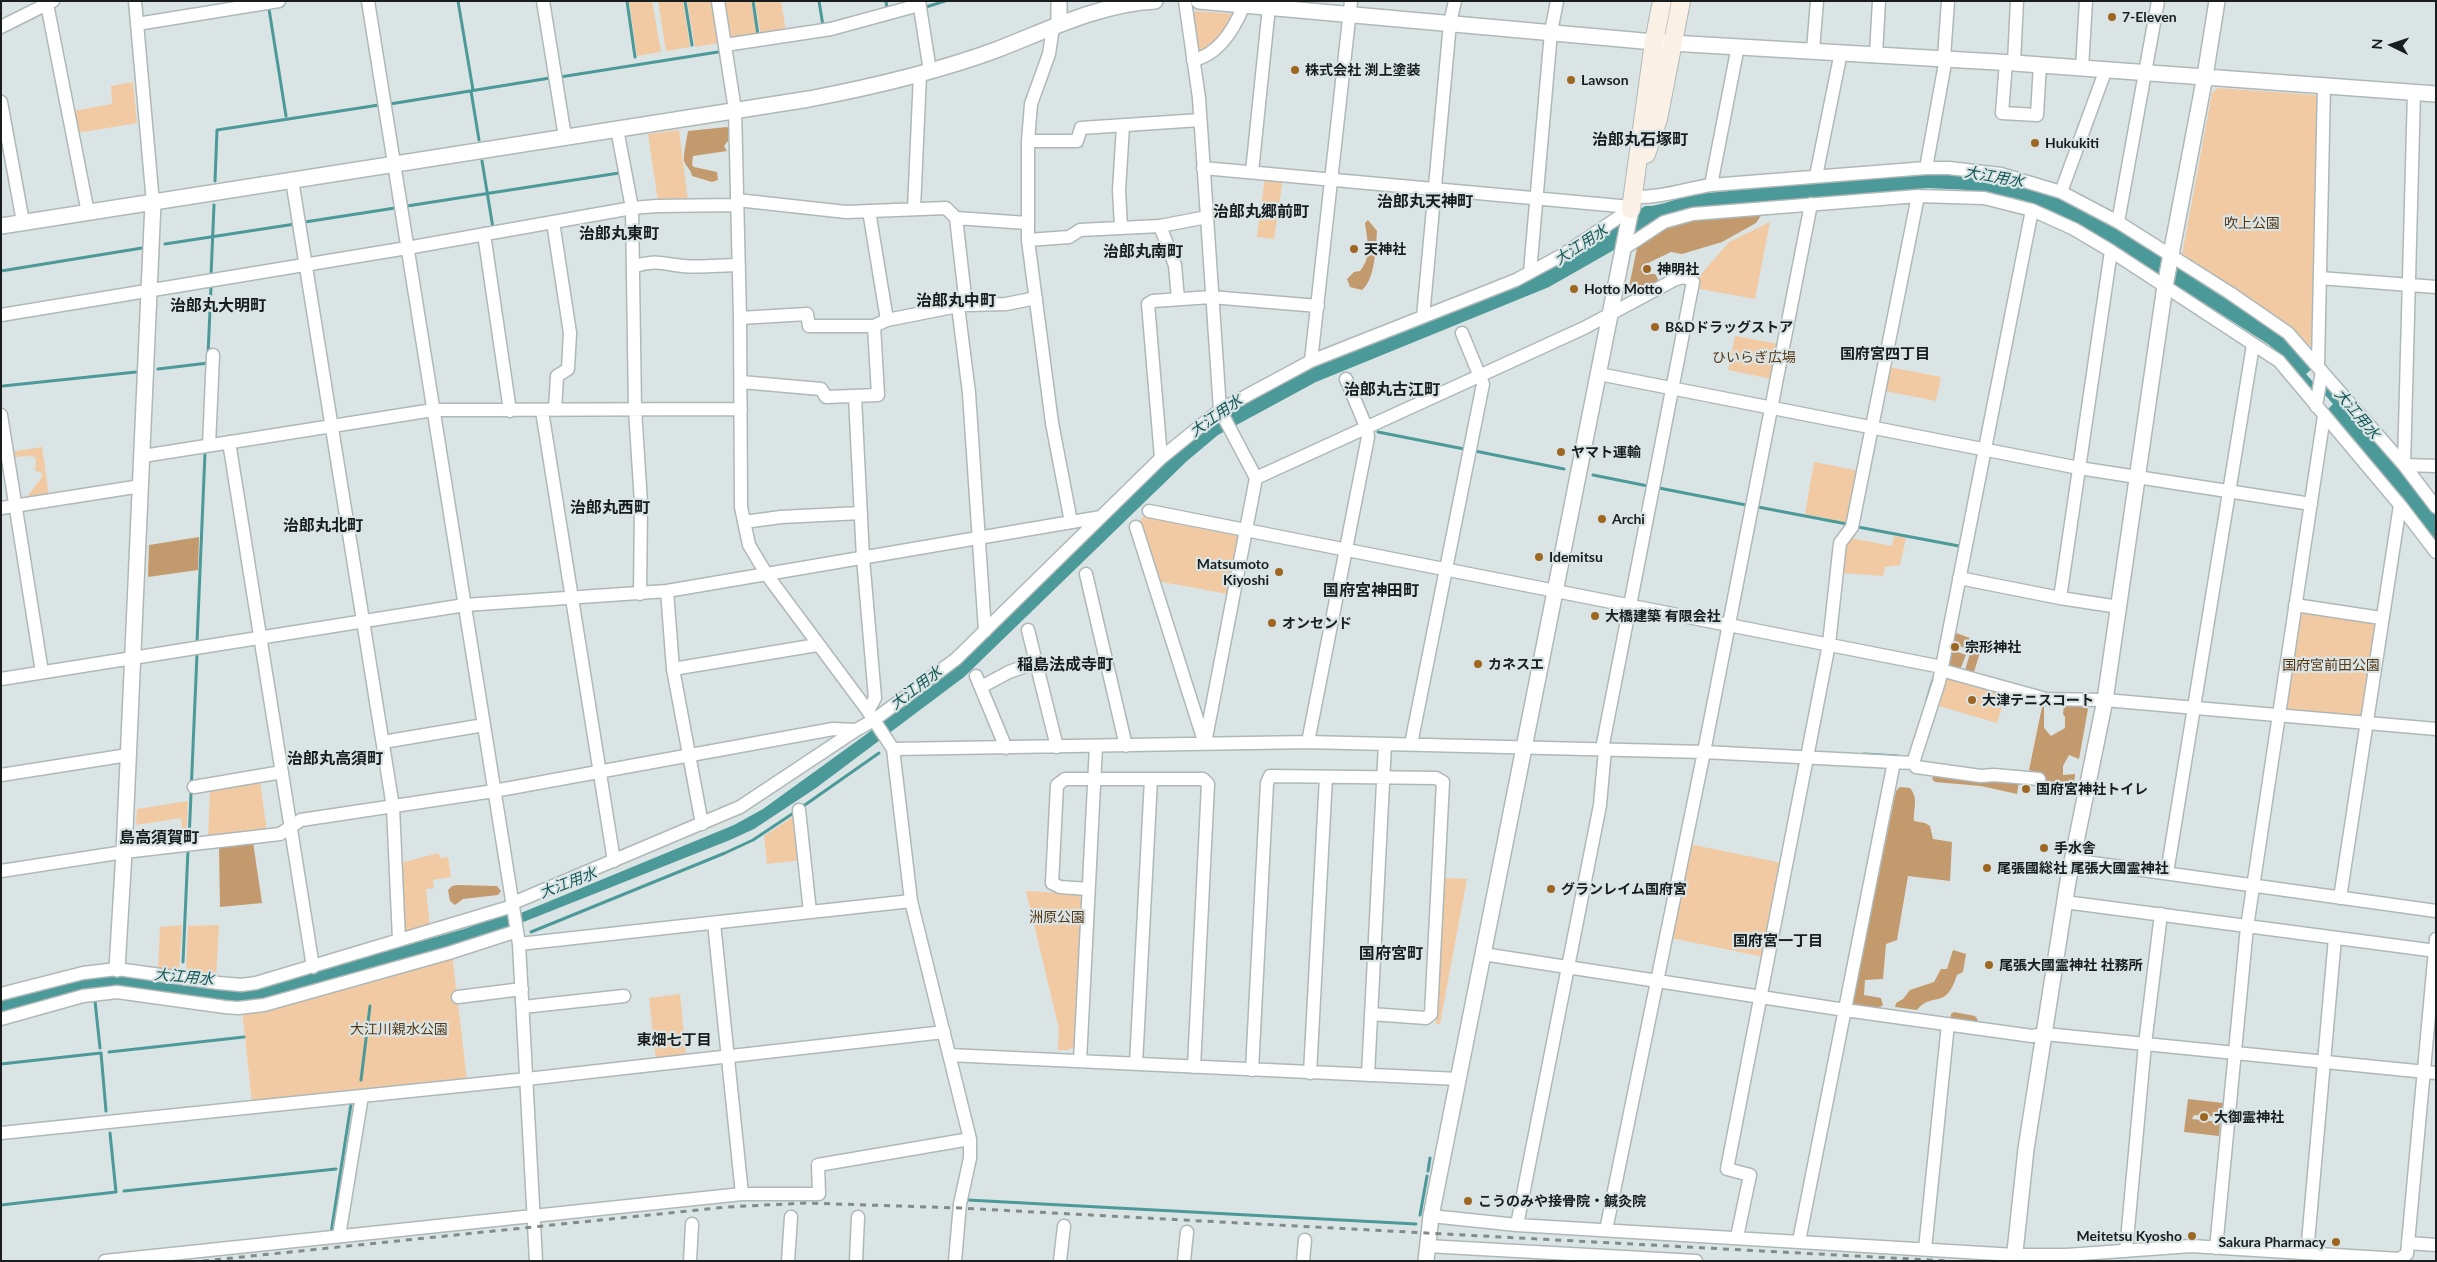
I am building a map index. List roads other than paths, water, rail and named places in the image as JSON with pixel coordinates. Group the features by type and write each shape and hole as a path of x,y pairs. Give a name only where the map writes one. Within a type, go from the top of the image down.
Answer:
{"main road":[{"path":"1631,204 1654,42 1662,1"},
{"path":"1631,204 1658,119 1681,1"}],"street":[{"path":"117,969 154,203 135,1"},
{"path":"137,24 279,1"},
{"path":"368,1 517,929 522,989 536,1261"},
{"path":"543,1 565,137"},
{"path":"718,1 735,110 741,382 739,458 741,507 749,546 767,575 873,718 890,744 911,901 970,1140 970,1158 960,1204 954,1261"},
{"path":"1059,1 1056,26 1049,54 1031,104 1028,141 1027,223 1052,423 1071,522"},
{"path":"1,226 394,165 859,89 925,72 995,50 1056,26 1123,6 1155,1"},
{"path":"1185,1 1194,60 1200,120 1220,410 1256,478 1205,743"},
{"path":"1200,1 1244,5 1350,8 1450,23 1654,42 2010,62 2436,94"},
{"path":"1423,316 1450,23 1454,1"},
{"path":"1530,272 1551,32 1557,1"},
{"path":"1812,50 1816,1"},
{"path":"1876,54 1879,1"},
{"path":"1926,168 1945,58 1948,1"},
{"path":"2017,1 2002,113 2037,115 2040,64"},
{"path":"2082,68 2086,1"},
{"path":"2118,222 2158,1"},
{"path":"2015,1258 2026,1149 2071,860 2105,700 2166,284 2217,1"},
{"path":"1,27 50,3 88,212"},
{"path":"725,45 831,29 919,3 925,72 914,209"},
{"path":"1194,60 1201,58 1221,43 1232,31 1244,5"},
{"path":"1252,172 1264,5"},
{"path":"1311,361 1333,179 1350,8"},
{"path":"1712,186 1738,46"},
{"path":"1816,176 1840,52"},
{"path":"2061,192 2106,69"},
{"path":"2216,1248 2247,926 2311,504 2319,408 2324,85"},
{"path":"2404,465 2414,92"},
{"path":"1,102 23,222"},
{"path":"1028,141 1077,142 1081,128 1200,120"},
{"path":"1121,228 1119,190 1123,126"},
{"path":"617,129 632,208 635,409 641,503 640,594"},
{"path":"1203,168 1536,198 1631,204 1685,189 1816,176 1926,168 1949,168 2001,174 2061,192 2118,222 2288,333 2320,372 2404,465 2436,507"},
{"path":"292,180 393,807 399,940"},
{"path":"1623,248 1664,222 1693,214 1918,196 1984,198 2032,210 2074,229 2166,284 2279,361 2400,505 2436,552"},
{"path":"1737,1237 1750,1175 1727,1169 1829,644 1840,543 1852,527 1918,196"},
{"path":"1,315 151,288 407,248 632,208 737,203 846,212 946,208 956,218 1027,223"},
{"path":"1631,204 1599,374 1431,1216 1426,1254 1696,1261"},
{"path":"1,994 83,974 117,969 241,985 314,967 513,906 740,807 856,730 956,659 1162,458 1220,410 1311,361 1530,272 1564,254 1631,204"},
{"path":"1606,1230 1704,752 1811,204"},
{"path":"1913,763 1941,668 2032,210"},
{"path":"869,211 887,320"},
{"path":"1028,240 1069,237 1080,230 1160,226 1207,217"},
{"path":"956,218 985,631"},
{"path":"553,222 570,333 568,369 557,376 549,411 571,599 614,861"},
{"path":"1160,226 1175,266 1178,299"},
{"path":"484,234 510,410"},
{"path":"2060,598 2111,251"},
{"path":"633,267 648,261 667,262 683,266 739,265"},
{"path":"1256,478 1367,429 1610,315 1682,276 1693,282 1603,749 1600,805 1517,1225"},
{"path":"2320,278 2436,287"},
{"path":"740,318 807,314 809,326 874,326 887,320 962,305 1006,304 1036,298"},
{"path":"1162,458 1148,304 1153,301 1211,298 1318,306"},
{"path":"741,382 821,389 826,397 878,395 874,326"},
{"path":"1411,744 1483,384 1462,333"},
{"path":"2167,873 2253,345"},
{"path":"209,445 213,355"},
{"path":"1599,374 2079,468 2311,504"},
{"path":"1308,742 1368,437 1367,429 1346,379"},
{"path":"855,397 863,558 875,698 873,718"},
{"path":"143,456 433,410 741,409"},
{"path":"1,415 42,672"},
{"path":"229,442 314,967"},
{"path":"2404,465 2436,466"},
{"path":"1,508 141,486"},
{"path":"2340,898 2381,618 2400,505"},
{"path":"1149,511 1829,644 1941,668 2046,699 2105,700 2436,729"},
{"path":"744,522 781,517 861,513"},
{"path":"1,679 464,605 667,591 1101,517"},
{"path":"1136,527 1205,743"},
{"path":"1086,574 1126,746"},
{"path":"1959,578 2060,598 2119,607"},
{"path":"667,591 674,669 702,824"},
{"path":"2295,605 2381,618"},
{"path":"1028,630 1057,747"},
{"path":"674,669 817,644"},
{"path":"1006,748 978,681 1037,662"},
{"path":"383,742 484,725"},
{"path":"1,871 124,852 280,834 300,820 494,791 833,729 856,730"},
{"path":"890,744 1006,748 1308,742 1704,752 1913,763 1916,767 1981,776 1994,775 2039,779"},
{"path":"1368,1075 1385,744"},
{"path":"1080,1061 1096,746"},
{"path":"1,775 128,755"},
{"path":"1799,1241 1894,762"},
{"path":"194,787 282,772"},
{"path":"1252,1070 1267,783 1270,776 1436,778 1443,782 1431,1014 1426,1018 1371,1014"},
{"path":"1310,1072 1326,777"},
{"path":"1088,889 1060,887 1052,882 1057,785 1065,779 1203,779 1208,784 1194,1067"},
{"path":"1136,1064 1151,779"},
{"path":"799,810 810,912"},
{"path":"2071,860 2436,911"},
{"path":"519,944 911,901"},
{"path":"1431,1216 1517,1225 1925,1249 2015,1258 2192,1246 2399,1258 2407,1254 2430,1073 2435,947 2335,938 2065,902"},
{"path":"2126,1250 2145,1044 2161,914"},
{"path":"714,923 742,1194"},
{"path":"1,1019 83,996 117,992 225,1007 238,1008 264,1005 449,953 517,929"},
{"path":"2308,1253 2335,938"},
{"path":"1483,954 1845,1010 2032,1036 2045,1034 2430,1073"},
{"path":"458,997 522,989"},
{"path":"523,1007 624,996"},
{"path":"1925,1249 1948,1024"},
{"path":"1,1133 527,1079 944,1032"},
{"path":"949,1055 1458,1080"},
{"path":"339,1236 362,1096"},
{"path":"105,1261 742,1194 819,1194 818,1164 970,1140"},
{"path":"788,1261 791,1217"},
{"path":"856,1261 858,1217"},
{"path":"690,1261 692,1224"},
{"path":"1060,1261 1064,1226"},
{"path":"1184,1261 1188,1232"},
{"path":"1303,1261 1305,1240"},
{"path":"2408,1243 2436,1245"}],"water":[{"path":"1926,173 1982,177 2026,186 2054,196 2105,221 2275,331 2313,368 2306,374 2313,382 2332,391 2392,460 2436,516 2436,542 2406,502 2327,410 2333,404 2326,396 2308,389 2308,385 2284,357 2268,344 2086,228 2050,210 2015,198 1969,190 1928,188 1681,211 1651,223 1646,229 1621,246 1549,287 1316,382 1218,435 1187,461 964,677 816,788 754,829 473,942 246,1004 118,989 1,1015 1,999 83,978 110,974 264,986 464,929 507,914 516,915 734,825 763,809 868,733 959,663 1172,455 1217,417 1307,368 1567,261 1645,206 1657,205 1696,194"}],"waterway":[{"path":"458,1 473,90"},
{"path":"627,1 635,57"},
{"path":"685,1 692,45"},
{"path":"753,1 758,35"},
{"path":"819,1 823,26"},
{"path":"886,1 887,10"},
{"path":"926,7 945,1"},
{"path":"269,9 286,116"},
{"path":"560,77 718,52"},
{"path":"390,104 550,78"},
{"path":"471,91 479,140"},
{"path":"215,181 217,130 379,105"},
{"path":"482,161 493,228"},
{"path":"407,206 619,173"},
{"path":"211,276 214,205"},
{"path":"305,222 395,208"},
{"path":"165,244 295,224"},
{"path":"1,271 142,248"},
{"path":"208,355 211,287"},
{"path":"158,369 208,363 208,366"},
{"path":"3,386 136,372"},
{"path":"1378,432 1464,449"},
{"path":"1475,451 1564,469"},
{"path":"197,642 205,453"},
{"path":"1593,475 1648,486"},
{"path":"1659,488 1746,505"},
{"path":"1758,507 1847,524"},
{"path":"1858,527 1959,546"},
{"path":"189,840 197,654"},
{"path":"1927,700 1934,677"},
{"path":"802,807 879,753"},
{"path":"1864,754 1897,756"},
{"path":"531,932 725,853 753,840 795,812"},
{"name":"大江用水","path":"183,962 188,850"},
{"path":"95,1001 100,1048"},
{"path":"361,1080 370,1006"},
{"path":"109,1052 244,1037"},
{"path":"1,1064 101,1053 106,1111"},
{"path":"331,1233 351,1104"},
{"path":"1,1205 116,1192 110,1133"},
{"path":"1428,1171 1430,1158"},
{"path":"124,1191 336,1169"},
{"path":"1420,1215 1427,1176"},
{"path":"968,1200 1416,1224"}],"railway":[{"path":"203,1261 727,1207 806,1203 960,1208 1949,1261"}],"place":[{"name":"7-Eleven","path":"2112,17"},
{"name":"株式会社 渕上塗装","path":"1295,70"},
{"name":"Lawson","path":"1571,80"},
{"name":"Hukukiti","path":"2035,143"},
{"name":"天神社","path":"1354,249"},
{"name":"神明社","path":"1647,269"},
{"name":"Hotto Motto","path":"1574,289"},
{"name":"B&Dドラッグストア","path":"1655,327"},
{"name":"ヤマト運輸","path":"1561,452"},
{"name":"Archi","path":"1602,519"},
{"name":"Idemitsu","path":"1539,557"},
{"name":"Matsumoto Kiyoshi","path":"1279,572"},
{"name":"大橋建築 有限会社","path":"1595,616"},
{"name":"オンセンド","path":"1272,623"},
{"name":"宗形神社","path":"1955,647"},
{"name":"カネスエ","path":"1478,664"},
{"name":"大津テニスコート","path":"1972,700"},
{"name":"国府宮神社トイレ","path":"2026,789"},
{"name":"手水舎","path":"2044,848"},
{"name":"尾張國総社 尾張大國霊神社","path":"1987,868"},
{"name":"グランレイム国府宮","path":"1551,889"},
{"name":"尾張大國霊神社 社務所","path":"1989,965"},
{"name":"大御霊神社","path":"2204,1117"},
{"name":"こうのみや接骨院・鍼灸院","path":"1468,1201"},
{"name":"Meitetsu Kyosho","path":"2192,1236"},
{"name":"Sakura Pharmacy","path":"2336,1242"}],"district":[{"name":"治郎丸石塚町","path":"1640,140"},
{"name":"治郎丸天神町","path":"1425,202"},
{"name":"治郎丸郷前町","path":"1261,212"},
{"name":"治郎丸東町","path":"619,234"},
{"name":"治郎丸南町","path":"1143,252"},
{"name":"治郎丸中町","path":"956,301"},
{"name":"治郎丸大明町","path":"218,306"},
{"name":"国府宮四丁目","path":"1885,354"},
{"name":"治郎丸古江町","path":"1392,390"},
{"name":"治郎丸西町","path":"610,508"},
{"name":"治郎丸北町","path":"323,526"},
{"name":"国府宮神田町","path":"1371,591"},
{"name":"稲島法成寺町","path":"1065,665"},
{"name":"治郎丸高須町","path":"335,759"},
{"name":"島高須賀町","path":"159,838"},
{"name":"国府宮一丁目","path":"1778,941"},
{"name":"国府宮町","path":"1391,954"},
{"name":"東畑七丁目","path":"674,1040"}],"park label":[{"name":"吹上公園","path":"2252,223"},
{"name":"ひいらぎ広場","path":"1754,357"},
{"name":"国府宮前田公園","path":"2331,665"},
{"name":"洲原公園","path":"1057,917"},
{"name":"大江川親水公園","path":"399,1029"}]}
